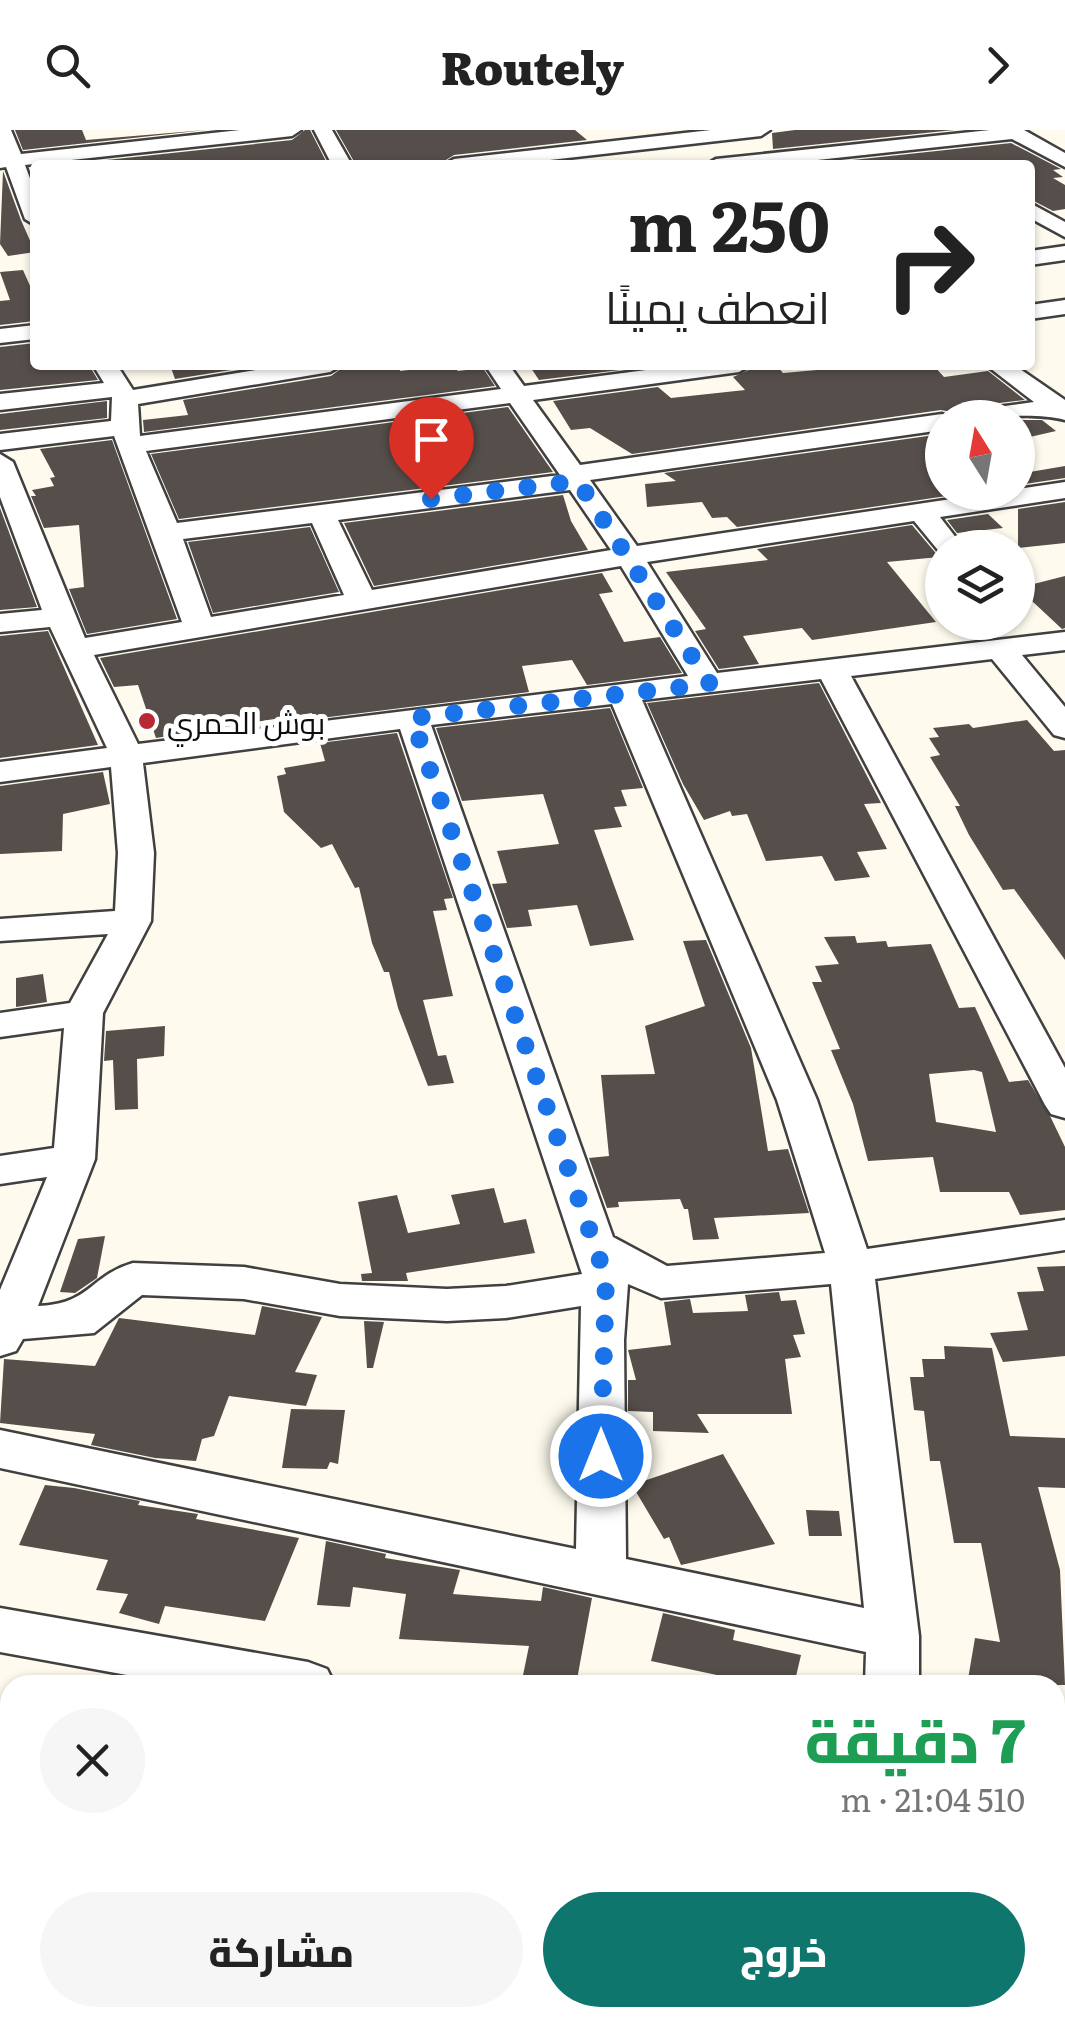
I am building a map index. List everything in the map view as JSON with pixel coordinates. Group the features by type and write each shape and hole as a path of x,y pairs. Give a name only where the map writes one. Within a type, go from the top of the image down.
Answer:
{"street":[{"path":"2,130 7,161 30,217"},
{"path":"7,161 292,130"},
{"path":"324,130 339,160"},
{"path":"491,160 681,134 761,130"},
{"path":"763,160 1012,131 1065,161"},
{"path":"681,134 714,160"},
{"path":"1040,147 1065,145"},
{"path":"1035,212 1065,231"},
{"path":"1035,257 1065,253"},
{"path":"1047,310 1065,326"},
{"path":"0,336 30,333"},
{"path":"500,370 629,556 710,684"},
{"path":"0,402 120,405 518,396 703,370"},
{"path":"1006,370 1059,404"},
{"path":"0,442 249,371"},
{"path":"120,405 198,627"},
{"path":"167,533 576,478 925,425"},
{"path":"0,462 10,518 126,754 136,853 133,921 84,1013 74,1159 48,1233 4,1331"},
{"path":"74,649 629,556 1065,490"},
{"path":"321,512 361,599"},
{"path":"921,512 936,530"},
{"path":"0,623 60,617"},
{"path":"1015,640 1065,728"},
{"path":"0,772 412,718 832,670 1015,640 1065,642"},
{"path":"832,670 1065,1105"},
{"path":"624,694 796,1100 851,1267 893,1636 892,1675"},
{"path":"412,718 599,1266 601,1572"},
{"path":"0,930 133,921"},
{"path":"0,1025 84,1013"},
{"path":"0,1170 74,1159"},
{"path":"4,1331 78,1321 133,1279 244,1283 340,1300 446,1305 506,1302 599,1266 661,1282 851,1267 1065,1235"},
{"path":"4,1460 601,1572 893,1636"},
{"path":"0,1630 252,1675"}],"building":[{"path":"15,130 82,130 86,140 206,130 23,150"},
{"path":"310,130 325,160 106,160 292,140"},
{"path":"336,130 575,130 587,140 454,155 446,160 353,160"},
{"path":"954,130 773,149 772,133"},
{"path":"1011,143 1061,169 1053,170 1063,177 1053,178 1065,185 1065,209 1053,211 1035,202 1035,160 853,160"},
{"path":"3,171 30,241 30,253 8,256 0,244"},
{"path":"23,270 30,286 30,322 0,325 0,301 10,300 0,272"},
{"path":"30,344 30,370 92,370 98,380 0,390 0,347"},
{"path":"172,370 232,370 175,379"},
{"path":"339,370 484,370 495,386 144,432 143,420 188,415 183,400 331,376"},
{"path":"532,370 620,370 539,380"},
{"path":"749,370 938,370 944,377 988,371 1025,400 925,400 925,412 632,454 590,428 571,430 553,401 658,387 671,398 745,390 733,377"},
{"path":"107,401 107,418 0,430 0,414"},
{"path":"508,407 553,472 179,519 151,454"},
{"path":"1035,420 1042,420 1056,431 1035,436"},
{"path":"925,436 925,499 737,527 727,517 712,518 702,502 647,507 645,484 676,481 664,473"},
{"path":"112,440 177,619 87,634 69,589 84,587 79,525 44,528 31,496 36,496 32,490 54,486 50,478 55,477 40,449"},
{"path":"1065,466 1065,478 1035,482 1035,471"},
{"path":"563,495 571,521 588,550 374,586 344,523"},
{"path":"1065,502 1065,543 1035,546 1035,530 1018,530 1018,510 1035,510 1035,506"},
{"path":"0,508 37,607 0,610"},
{"path":"988,514 1003,528 955,530 947,520"},
{"path":"912,525 925,540 925,558 887,562 925,609 925,624 812,640 802,628 743,636 759,664 719,669 695,631 706,629 666,572 768,560 757,549"},
{"path":"310,527 339,592 213,613 188,542"},
{"path":"602,573 613,592 599,594 624,642 660,637 682,673 587,685 572,660 522,666 529,692 313,719 312,713 156,738 138,685 114,687 100,658"},
{"path":"1065,576 1065,628 1035,604 1035,584"},
{"path":"48,631 98,745 0,758 0,636"},
{"path":"819,683 881,803 864,804 887,849 857,852 870,877 835,881 822,856 766,861 747,814 732,816 730,811 704,820 683,784 647,703"},
{"path":"610,708 643,788 621,790 627,806 614,807 622,827 594,830 634,940 590,946 577,905 528,910 532,926 507,928 492,884 507,883 497,851 559,844 543,794 462,801 436,728"},
{"path":"1027,720 1054,751 1065,750 1065,960 1014,889 1003,890 969,835 955,806 960,806 930,757 940,755 929,738 939,737 933,728 969,724 973,728"},
{"path":"397,733 453,898 444,899 447,910 433,911 453,996 423,1000 438,1056 446,1055 454,1083 428,1086 398,1008 389,972 384,972 372,943 359,887 355,888 332,844 321,848 284,812 277,776 286,774 284,768 325,761 320,743"},
{"path":"103,772 110,804 63,814 62,851 0,854 0,786"},
{"path":"855,936 857,943 886,941 888,947 931,944 959,1008 975,1007 1009,1082 1028,1080 1051,1118 1065,1147 1065,1210 1020,1215 1009,1192 940,1192 933,1157 868,1161 853,1104 831,1050 840,1049 812,982 822,982 815,966 839,964 824,937","holes":["982,1072 996,1132 936,1122 929,1074"]},
{"path":"706,940 751,1048 768,1151 788,1149 809,1213 714,1218 719,1239 693,1240 688,1209 684,1209 680,1199 618,1202 619,1207 607,1208 589,1158 609,1156 601,1075 655,1074 645,1026 705,1006 683,941"},
{"path":"43,974 47,1002 16,1007 16,978"},
{"path":"165,1026 164,1056 137,1059 138,1109 115,1110 113,1060 104,1061 106,1031"},
{"path":"494,1188 504,1223 526,1219 535,1253 406,1273 408,1281 362,1281 361,1274 372,1273 358,1202 397,1195 408,1233 460,1224 451,1195"},
{"path":"105,1236 97,1278 75,1293 60,1292 78,1239"},
{"path":"1065,1266 1065,1356 1003,1362 990,1333 1028,1330 1017,1292 1044,1291 1037,1267"},
{"path":"779,1292 781,1301 796,1300 805,1334 793,1335 801,1357 785,1359 792,1414 697,1414 709,1433 653,1431 653,1412 628,1411 628,1380 636,1380 628,1350 671,1345 664,1302 690,1299 693,1313 748,1311 745,1295"},
{"path":"262,1306 322,1317 295,1372 317,1375 306,1406 229,1396 214,1436 202,1439 196,1461 155,1458 91,1445 95,1434 0,1423 4,1359 95,1366 119,1318 255,1335"},
{"path":"364,1321 384,1322 373,1368 367,1368"},
{"path":"944,1346 992,1348 1010,1436 1065,1438 1065,1488 1038,1487 1060,1570 1065,1675 969,1675 975,1638 1000,1642 981,1543 954,1543 940,1461 930,1461 924,1411 914,1410 910,1377 924,1377 922,1359 945,1359"},
{"path":"291,1409 345,1410 338,1464 330,1462 327,1469 282,1468"},
{"path":"723,1454 775,1544 681,1565 669,1537 664,1539 632,1485"},
{"path":"45,1485 140,1501 138,1505 198,1514 196,1519 299,1538 265,1621 165,1606 159,1624 119,1613 128,1594 96,1590 108,1560 19,1545"},
{"path":"806,1510 839,1511 842,1536 809,1536"},
{"path":"326,1541 386,1554 385,1558 460,1570 453,1594 541,1601 543,1587 592,1598 578,1675 523,1675 529,1646 399,1639 406,1594 353,1587 350,1607 317,1605"},
{"path":"663,1613 735,1630 733,1640 801,1655 796,1675 717,1675 651,1661"}],"place":[{"name":"بوش الحمري","path":"147,721"}],"route":[{"path":"431,499 578,481 710,684 412,718 606,1278 601,1456"}]}
